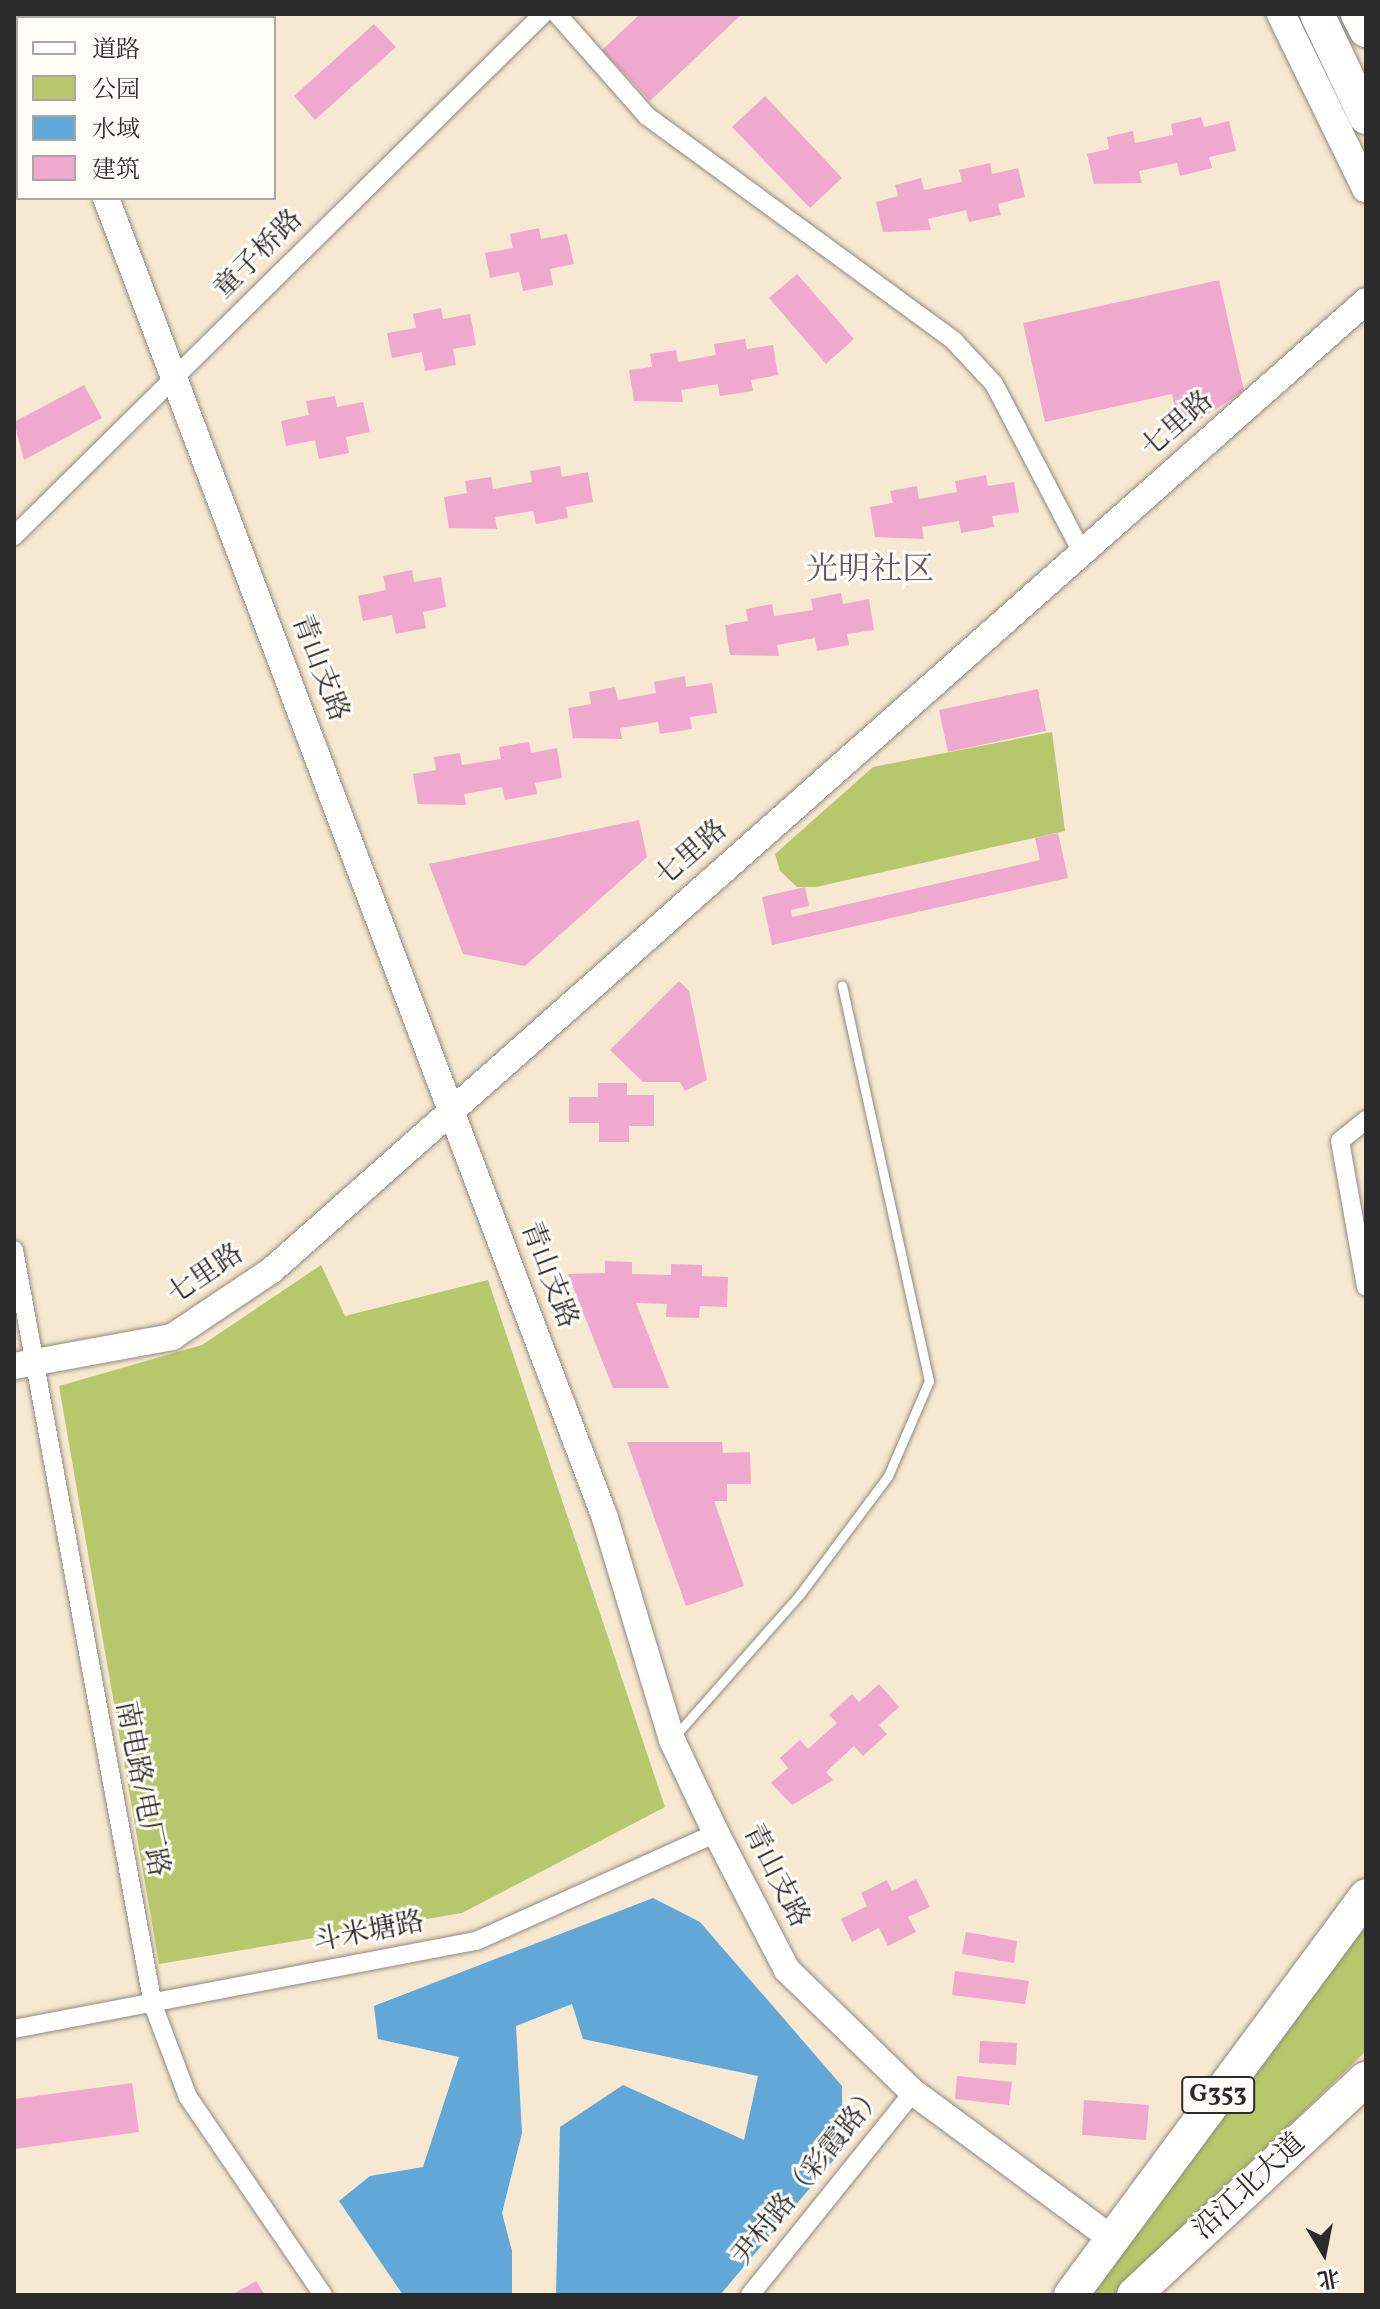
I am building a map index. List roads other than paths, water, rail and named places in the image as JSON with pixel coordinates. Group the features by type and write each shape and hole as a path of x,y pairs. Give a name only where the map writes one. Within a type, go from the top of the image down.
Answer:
{"highway":[{"path":"1317,14 1366,117"},
{"path":"1358,14 1366,30"},
{"name":"G353","path":"1071,2295 1115,2241 1366,1896"},
{"name":"沿江北大道","path":"1134,2295 1366,2079"}],"main road":[{"path":"1281,14 1366,188"},
{"path":"1296,14 1366,160"}],"street":[{"name":"童子桥路","path":"14,536 543,14"},
{"path":"557,14 647,116 954,341 994,384 1082,552"},
{"name":"青山支路","path":"107,200 605,1518 672,1740 716,1833 787,1970 913,2092 1115,2241"},
{"name":"七里路","path":"24,1364 172,1337 272,1270 1366,301"},
{"path":"1366,1120 1340,1141 1366,1287"},
{"name":"南电路/电厂路","path":"14,1250 24,1364 152,2002 188,2097 323,2295"},
{"name":"斗米塘路","path":"14,2029 476,1941 716,1833"},
{"name":"尹村路（彩霞路）","path":"750,2295 913,2092"}],"lane":[{"path":"672,1740 800,1594 888,1476 929,1381 842,985"}],"water":[{"path":"653,1898 700,1922 842,2086 842,2150 720,2295 556,2295 560,2127 623,2085 744,2140 758,2076 583,2039 572,2004 516,2026 522,2133 502,2213 512,2251 512,2295 403,2295 339,2201 370,2176 423,2167 459,2057 378,2039 374,2006"}],"district":[{"name":"光明社区","path":"870,571"}]}
